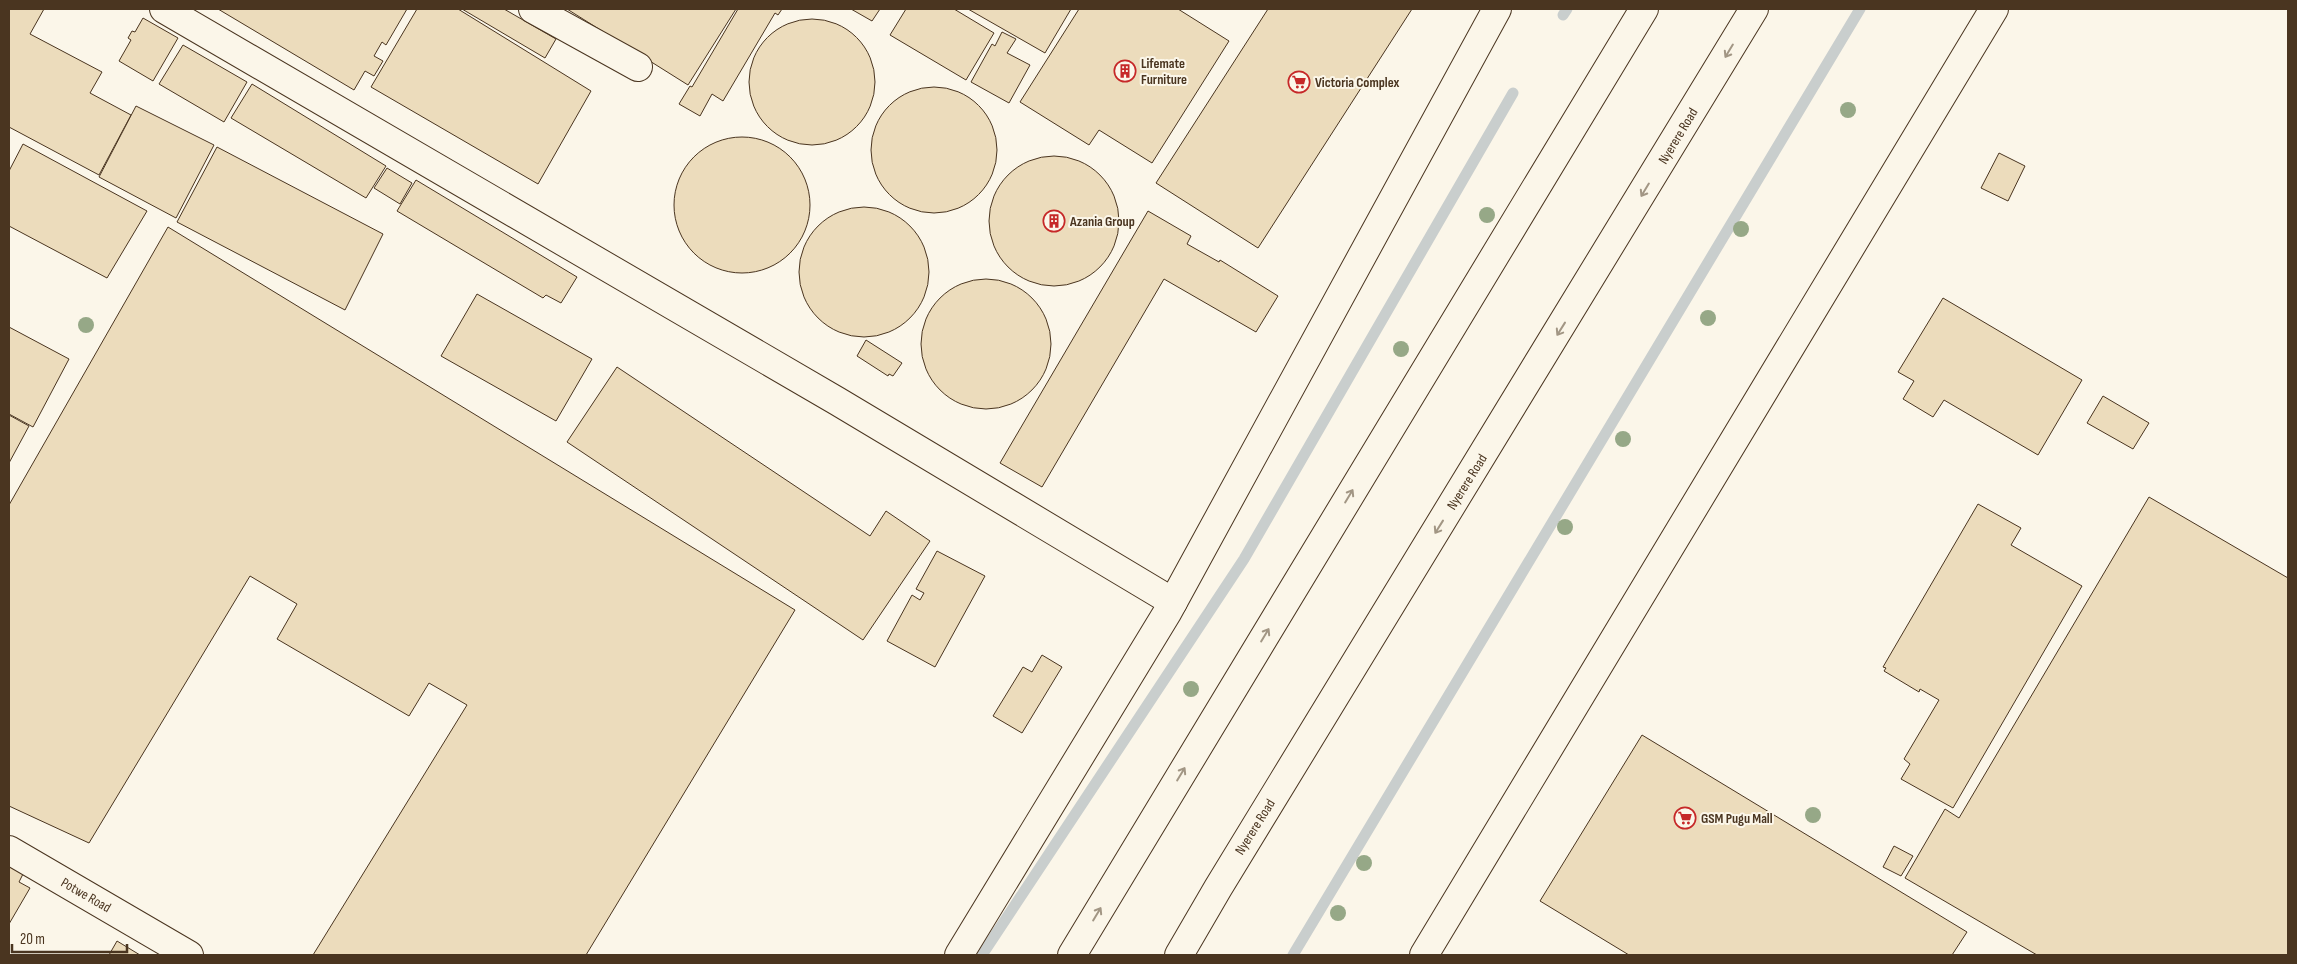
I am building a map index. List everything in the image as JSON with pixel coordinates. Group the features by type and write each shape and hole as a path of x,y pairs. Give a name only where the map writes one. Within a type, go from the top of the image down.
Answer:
{"main road":[{"path":"164,9 837,401 1173,602"},
{"path":"533,9 638,67"},
{"path":"958,955 1173,602 1497,9"},
{"path":"1072,955 1644,9"},
{"name":"Nyerere Road","path":"1179,955 1223,879 1754,9"},
{"path":"1424,955 1994,9"},
{"name":"Potwe Road","path":"9,850 189,955"}],"building":[{"path":"9,9 44,9 30,34 102,72 90,93 131,115 99,175 9,127"},
{"path":"218,9 407,9 386,45 382,42 374,56 383,61 374,76 365,71 354,90"},
{"path":"417,9 458,9 591,91 538,184 371,87"},
{"path":"462,9 504,9 556,39 545,58"},
{"path":"567,9 736,9 688,85"},
{"path":"738,9 782,9 778,15 775,13 723,101 712,94 700,116 679,104 690,86 692,87"},
{"path":"851,9 880,9 872,21"},
{"path":"906,9 954,9 994,33 966,80 890,35"},
{"path":"968,9 1071,9 1045,53"},
{"name":"Lifemate Furniture","path":"1079,9 1178,9 1229,41 1152,163 1099,130 1089,145 1020,102"},
{"path":"1268,9 1412,9 1258,248 1156,183"},
{"path":"143,18 178,38 153,81 119,61 131,40 128,38 132,31 135,32"},
{"path":"812,19 836,24 856,38 870,58 875,82 870,106 856,126 836,140 812,145 788,140 768,126 754,106 749,82 754,58 768,38 788,24"},
{"path":"1002,32 1016,39 1007,53 1030,65 1009,103 971,82 992,44 995,46"},
{"path":"183,45 247,82 224,122 159,84"},
{"path":"252,84 386,166 366,198 231,118"},
{"path":"934,87 958,92 979,105 992,126 997,150 992,174 979,195 958,208 934,213 910,208 889,195 876,174 871,150 876,126 889,105 910,92"},
{"path":"136,106 214,145 176,218 99,177"},
{"path":"742,137 768,142 780,148 790,157 799,167 805,179 810,205 805,231 799,243 790,253 780,262 768,268 742,273 716,268 704,262 694,253 685,243 679,231 674,205 679,179 685,167 694,157 704,148 716,142"},
{"path":"23,144 147,211 107,278 9,226 9,171"},
{"path":"217,147 383,234 345,310 177,222"},
{"path":"1999,153 2025,166 2008,201 1981,188"},
{"name":"Azania Group","path":"1054,156 1067,157 1079,161 1100,175 1114,196 1118,208 1118,234 1114,246 1100,267 1079,281 1067,285 1054,286 1041,285 1029,281 1008,267 994,246 990,234 989,221 990,208 994,196 1008,175 1029,161 1041,157"},
{"path":"387,168 412,183 400,204 374,188"},
{"path":"416,180 577,277 561,303 546,295 543,298 397,211"},
{"path":"864,207 877,208 889,212 910,226 924,247 928,259 928,285 924,297 910,318 889,332 877,336 864,337 851,336 839,332 818,318 804,297 800,285 799,272 800,259 804,247 818,226 839,212 851,208"},
{"path":"1148,211 1191,236 1187,244 1219,262 1220,260 1278,296 1256,332 1164,279 1042,487 1000,463"},
{"path":"168,227 795,610 586,955 313,955 467,705 429,683 409,716 277,639 297,604 250,576 89,843 9,806 9,505"},
{"path":"986,279 999,280 1011,284 1032,298 1046,319 1050,331 1050,357 1046,369 1032,390 1011,404 999,408 986,409 973,408 961,404 940,390 926,369 922,357 921,344 922,331 926,319 940,298 961,284 973,280"},
{"path":"477,294 592,359 556,421 441,356"},
{"path":"1943,298 2082,380 2038,455 1944,400 1933,417 1903,399 1914,381 1898,372"},
{"path":"9,327 69,359 33,427 9,414"},
{"path":"866,340 902,363 893,376 889,374 888,376 857,356"},
{"path":"617,367 870,536 886,511 930,541 863,640 567,442"},
{"path":"2103,396 2149,423 2133,449 2087,423"},
{"path":"9,415 29,426 9,463"},
{"path":"2149,497 2288,578 2288,955 2037,955 1905,878 1945,809 1959,818"},
{"path":"1978,504 2021,528 2011,545 2082,586 1953,808 1901,779 1910,764 1904,759 1939,700 1920,689 1919,692 1884,671 1886,668 1883,667"},
{"path":"937,551 985,576 935,667 887,641 912,595 920,600 924,593 916,589"},
{"path":"1042,655 1062,667 1022,733 993,716 1023,667 1032,672"},
{"name":"GSM Pugu Mall","path":"1642,735 1967,932 1952,955 1629,955 1540,901"},
{"path":"1894,846 1913,856 1901,876 1883,867"},
{"path":"9,864 24,872 19,882 30,888 9,924"},
{"path":"117,941 140,955 109,955"}],"waterway":[{"path":"1563,15 1567,9"},
{"path":"1293,955 1860,9"},
{"path":"982,955 1244,559 1513,93"}],"place":[{"name":"Lifemate Furniture","path":"1125,71"},
{"name":"Victoria Complex","path":"1299,82"},
{"name":"Azania Group","path":"1054,221"},
{"name":"GSM Pugu Mall","path":"1685,818"}]}
